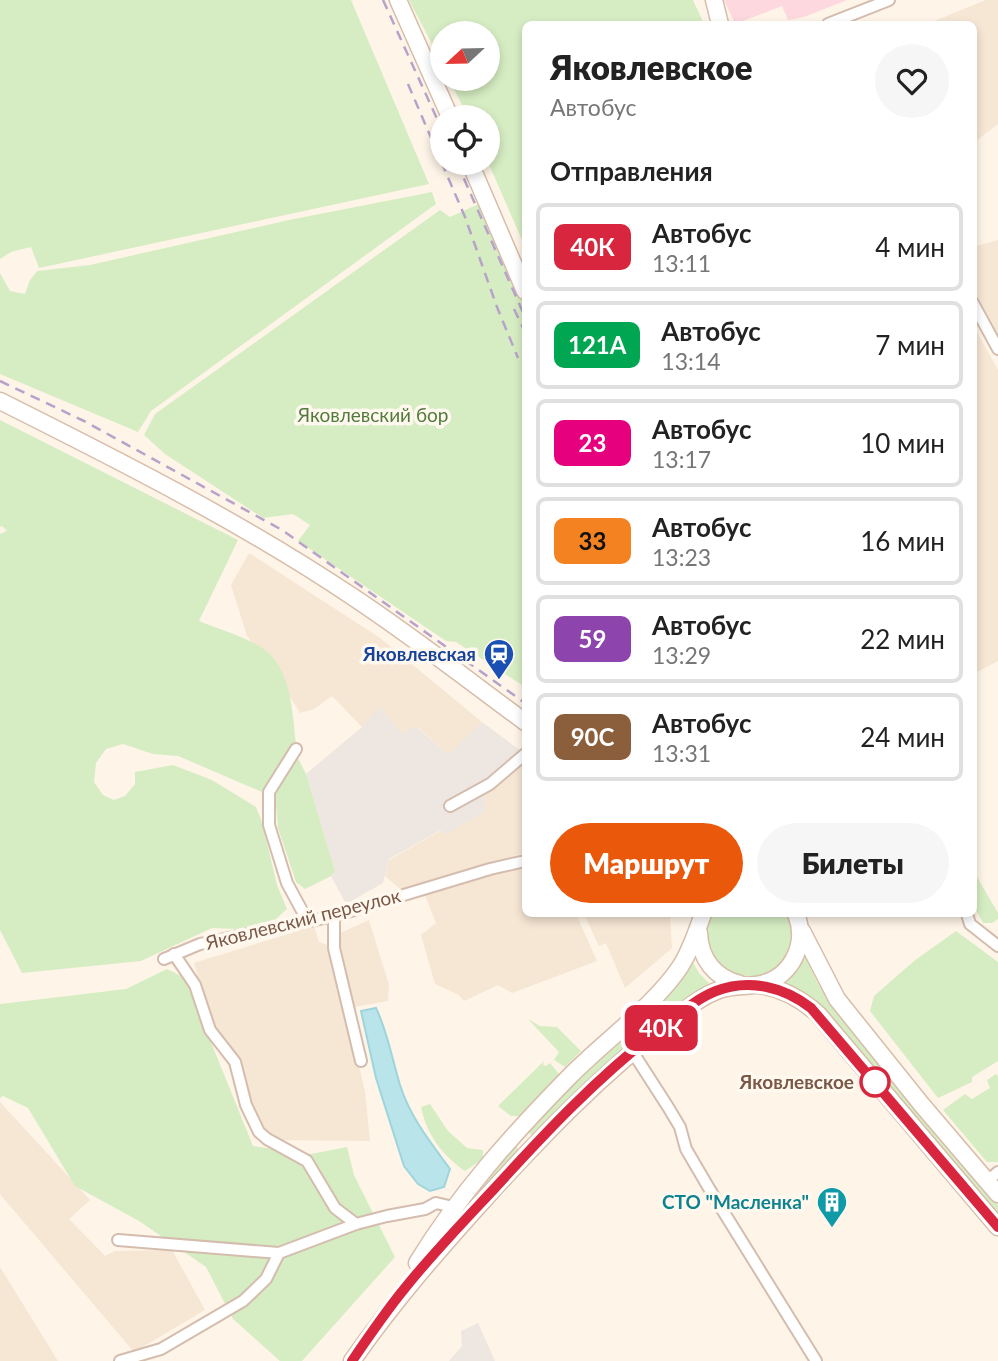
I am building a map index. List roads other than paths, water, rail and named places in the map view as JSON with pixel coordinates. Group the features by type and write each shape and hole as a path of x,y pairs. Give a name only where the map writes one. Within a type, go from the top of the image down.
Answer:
{"main road":[{"path":"398,0 445,105"},
{"path":"713,0 719,21"},
{"path":"475,175 522,284"},
{"path":"0,401 124,464 261,539 354,597 522,720"},
{"path":"382,1318 429,1260 520,1160 585,1093 632,1051 705,996 724,988 775,978 789,967 800,942 797,917"},
{"path":"797,917 818,966 837,999 993,1177 998,1194"},
{"path":"701,919 701,947 709,965 723,978 780,990 818,1014 998,1227"},
{"path":"352,1361 453,1207 572,1073 668,982 686,957 701,919"}],"street":[{"path":"836,21 890,0"},
{"path":"977,310 998,349"},
{"path":"296,749 270,792 269,825 287,883 307,920"},
{"path":"450,806 490,784 522,757"},
{"name":"Яковлевский переулок","path":"356,1224 335,1208 307,1161 259,1132 246,1105 235,1062 210,1030 195,985 169,956 200,943 334,916 522,862"},
{"path":"334,916 334,947 360,1060"},
{"path":"968,917 970,924 998,946"},
{"path":"632,1051 680,1127 686,1149 710,1190 816,1361"},
{"path":"118,1240 279,1253 356,1224 425,1209 436,1203 453,1207"},
{"path":"120,1361 160,1349 243,1301 266,1279 279,1253"}],"water":[{"path":"376,1008 409,1108 450,1169 444,1187 430,1191 418,1184 404,1166 376,1078 361,1011"}],"railway":[{"path":"383,0 431,105"},
{"path":"408,84 465,217 518,358"},
{"path":"462,175 522,310"},
{"path":"514,309 522,326"},
{"path":"0,381 84,421 282,530 522,701"}],"place":[{"name":"Яковлевская","path":"499,681"},
{"name":"Яковлевское","path":"875,1082"},
{"name":"СТО \"Масленка\"","path":"832,1229"}],"park label":[{"name":"Яковлевский бор","path":"373,415"}]}
